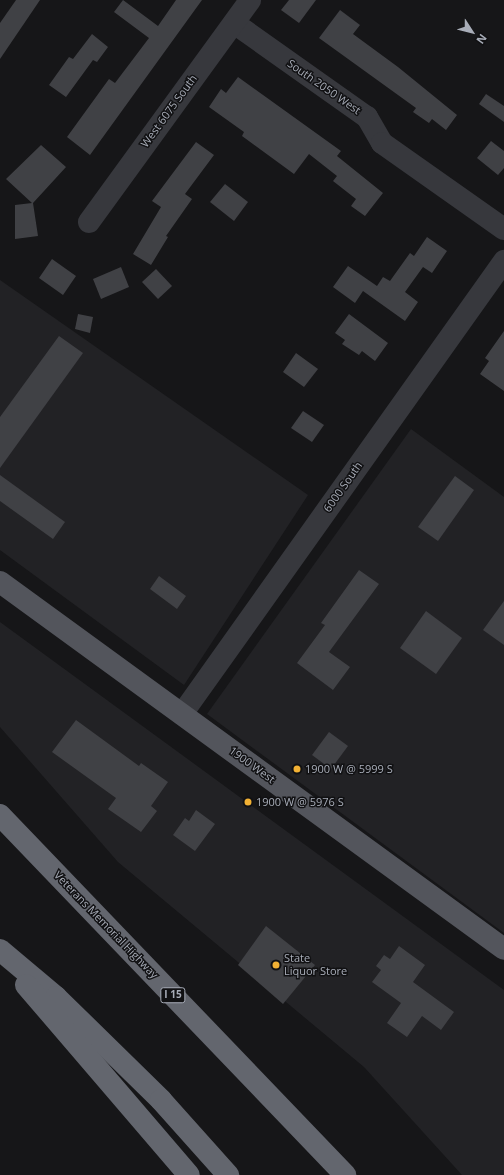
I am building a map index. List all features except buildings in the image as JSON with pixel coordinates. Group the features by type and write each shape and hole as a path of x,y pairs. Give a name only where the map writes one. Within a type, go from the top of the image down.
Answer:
{"highway":[{"name":"Veterans Memorial Highway","path":"0,815 345,1175"},
{"path":"0,950 56,997 161,1100 228,1175"},
{"path":"0,953 189,1175"}],"main road":[{"name":"1900 West","path":"0,582 504,949"}],"street":[{"name":"West 6075 South","path":"89,222 250,0"},
{"name":"South 2050 West","path":"234,23 367,117 382,143 504,229"},
{"name":"6000 South","path":"182,714 504,260"}],"shaded area":[{"path":"0,280 308,495 184,685 0,550"},
{"path":"411,429 504,497 504,933 207,714"},
{"path":"0,622 504,990 504,1175 462,1175 364,1067 118,862 0,727"}],"place":[{"name":"1900 W @ 5999 S","path":"297,769"},
{"name":"1900 W @ 5976 S","path":"248,802"},
{"name":"State Liquor Store","path":"276,965"}]}
